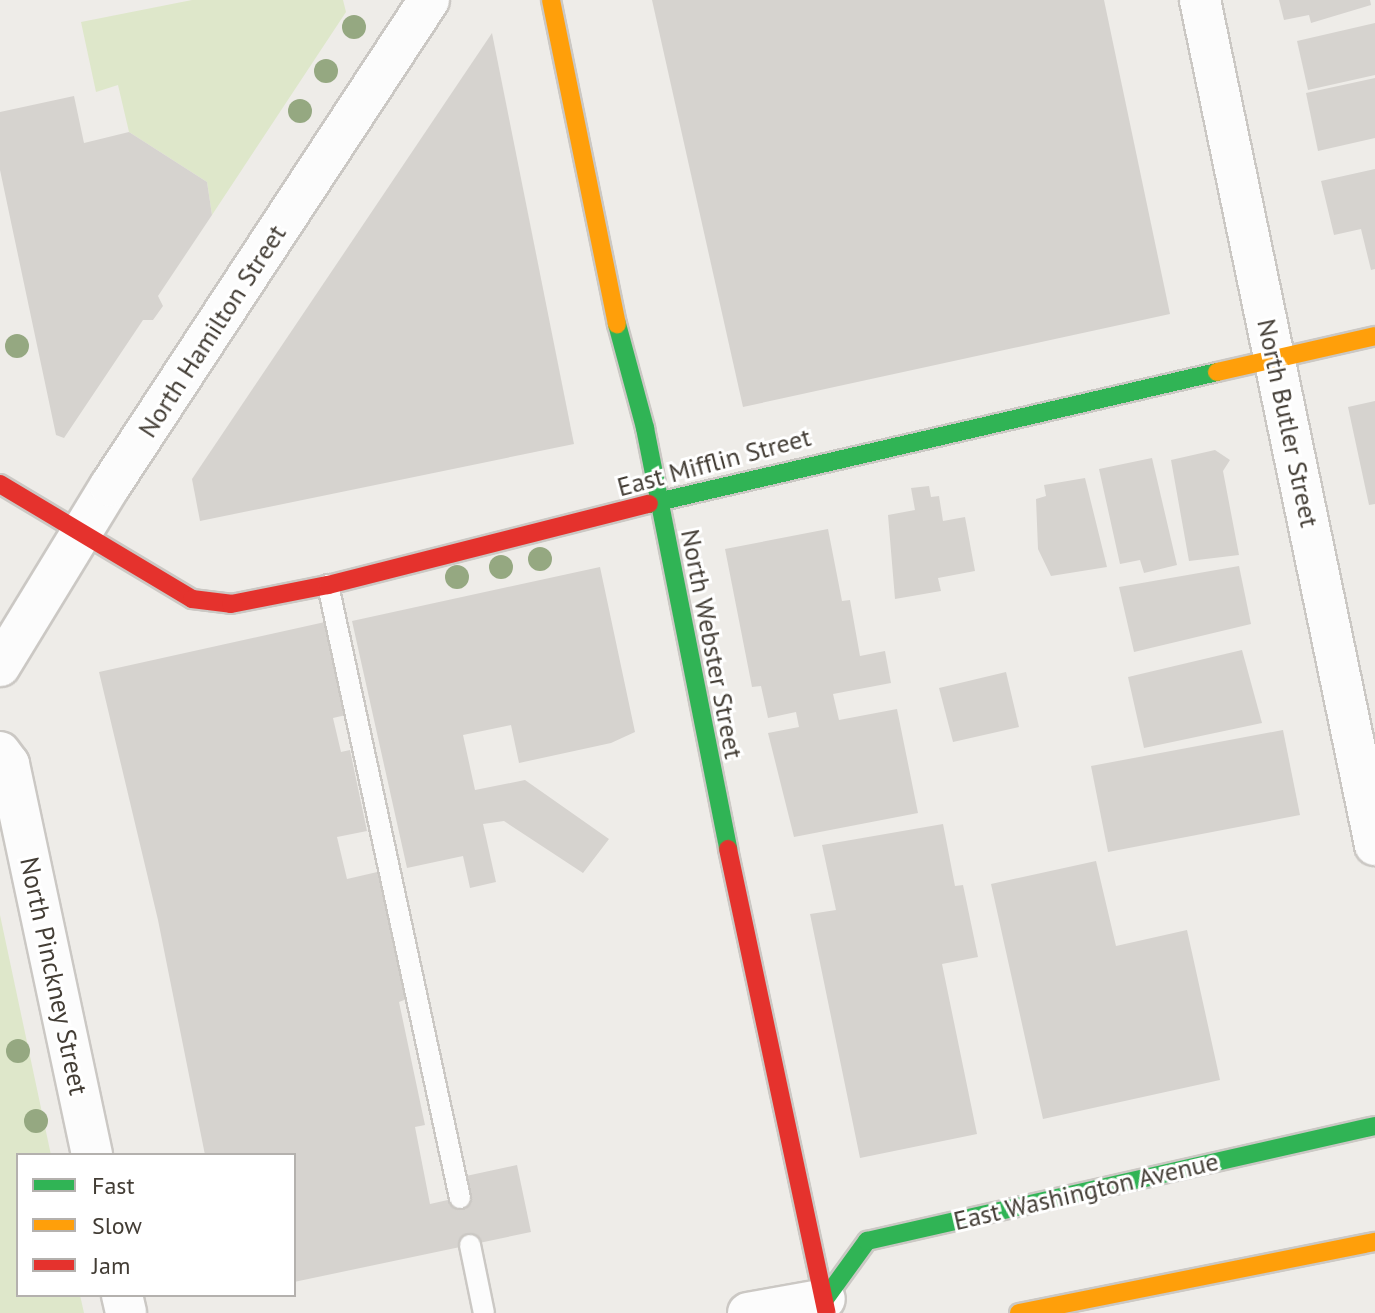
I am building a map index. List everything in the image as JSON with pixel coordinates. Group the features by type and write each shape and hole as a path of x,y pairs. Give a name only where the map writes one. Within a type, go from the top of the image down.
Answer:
{"street":[{"name":"North Hamilton Street","path":"0,666 81,533 429,0"},
{"name":"North Webster Street","path":"551,0 612,305 645,428 832,1308"},
{"name":"North Butler Street","path":"1200,0 1375,845"},
{"name":"East Mifflin Street","path":"81,533 183,593 213,604 328,585 812,463 1375,336"},
{"path":"0,484 81,533"},
{"name":"North Pinckney Street","path":"0,752 9,764 92,1153"},
{"name":"East Washington Avenue","path":"832,1308 867,1241 1375,1126"},
{"path":"1019,1313 1375,1242"},
{"path":"748,1313 832,1308"}],"lane":[{"path":"328,585 460,1198"},
{"path":"470,1245 484,1313"}],"green space":[{"path":"192,0 343,0 346,12 212,215 207,182 129,132 118,85 96,92 81,22"},
{"path":"0,915 51,1153 16,1153 16,1297 80,1297 84,1313 0,1313"}],"building":[{"path":"652,0 1104,0 1170,314 743,407"},
{"path":"1279,0 1370,0 1371,5 1311,23 1309,15 1284,20"},
{"path":"1375,23 1375,75 1308,90 1297,41"},
{"path":"492,33 574,444 200,521 192,479"},
{"path":"1375,78 1375,138 1318,151 1306,93"},
{"path":"74,96 84,143 129,132 207,182 212,215 158,296 163,306 153,320 143,320 64,438 56,435 0,170 0,112"},
{"path":"1375,169 1375,269 1371,270 1361,229 1334,235 1321,181"},
{"path":"1375,401 1375,504 1369,505 1348,407"},
{"path":"1215,450 1230,460 1223,471 1239,555 1189,561 1171,460"},
{"path":"1152,458 1177,565 1144,573 1140,560 1120,564 1099,469"},
{"path":"1085,478 1107,567 1051,576 1038,549 1036,499 1046,496 1044,485"},
{"path":"929,486 931,497 939,496 943,521 965,517 975,571 938,578 941,591 895,599 888,515 915,510 911,488"},
{"path":"828,529 842,601 850,600 860,656 885,651 891,683 833,694 839,720 897,709 918,813 794,837 768,733 799,727 796,712 768,718 761,686 752,687 725,549"},
{"path":"1239,566 1251,624 1134,652 1119,587"},
{"path":"600,567 635,732 611,743 519,763 511,725 463,735 475,790 525,780 609,839 583,873 504,821 483,824 496,882 470,888 463,856 407,868 352,621"},
{"path":"325,622 346,715 333,718 341,752 350,750 367,831 337,837 347,879 386,870 412,997 399,1002 425,1125 415,1127 430,1204 470,1195 466,1176 517,1165 531,1232 296,1282 296,1153 205,1153 158,920 99,672"},
{"path":"1242,650 1262,723 1144,748 1128,677"},
{"path":"1006,672 1019,727 953,742 939,688"},
{"path":"1283,730 1300,815 1108,852 1091,766"},
{"path":"943,824 955,886 963,885 978,957 942,964 977,1134 860,1158 810,914 836,910 822,845"},
{"path":"1096,861 1116,946 1187,930 1220,1080 1043,1119 991,884"}],"traffic: fast":[{"path":"617,324 645,428 728,849"},
{"path":"649,504 1217,372"},
{"path":"825,1299 867,1241 1375,1126"}],"traffic: slow":[{"path":"551,0 617,324"},
{"path":"1217,372 1375,336"},
{"path":"1019,1313 1375,1242"}],"traffic: jam":[{"path":"0,484 192,599 231,604 328,585 649,504"},
{"path":"728,849 827,1313"}]}
